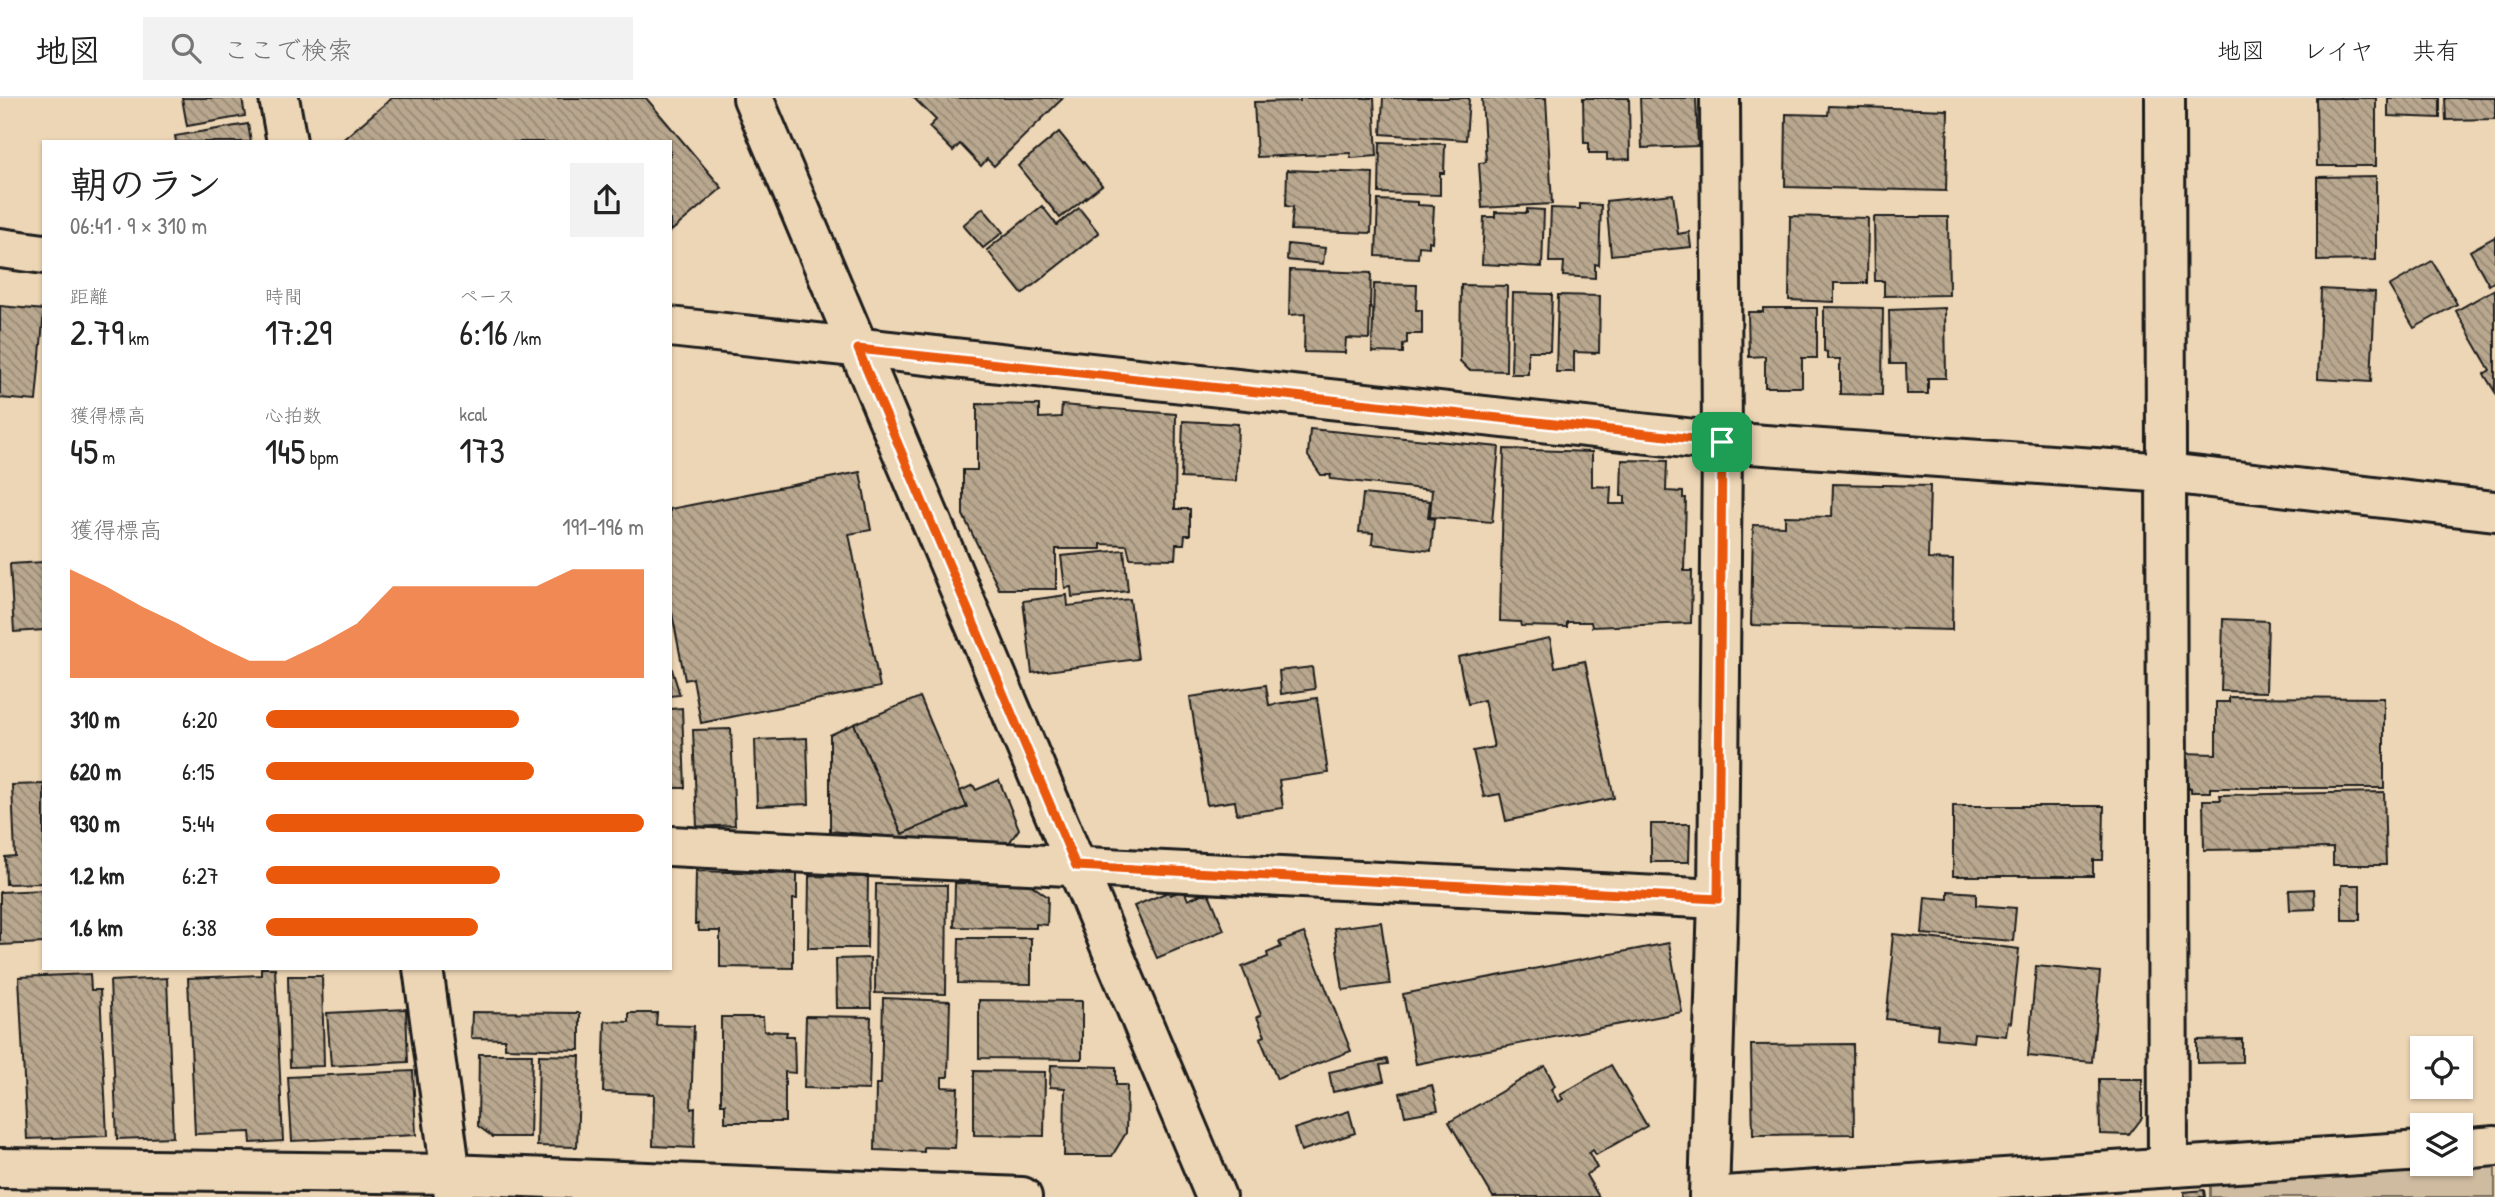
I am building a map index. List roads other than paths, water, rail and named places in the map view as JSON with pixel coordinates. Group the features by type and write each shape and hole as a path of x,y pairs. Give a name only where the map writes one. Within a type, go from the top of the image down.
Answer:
{"street":[{"path":"279,98 287,140"},
{"path":"753,98 1216,1197"},
{"path":"1720,98 1722,442 1718,899 1709,1197 2410,1152"},
{"path":"2165,98 2168,1167"},
{"path":"0,248 42,254"},
{"path":"672,327 1722,442 2166,473 2495,512"},
{"path":"672,846 1718,899"},
{"path":"423,970 452,1186"},
{"path":"2473,1148 2495,1146"},
{"path":"0,1168 452,1186 1022,1197"}]}
